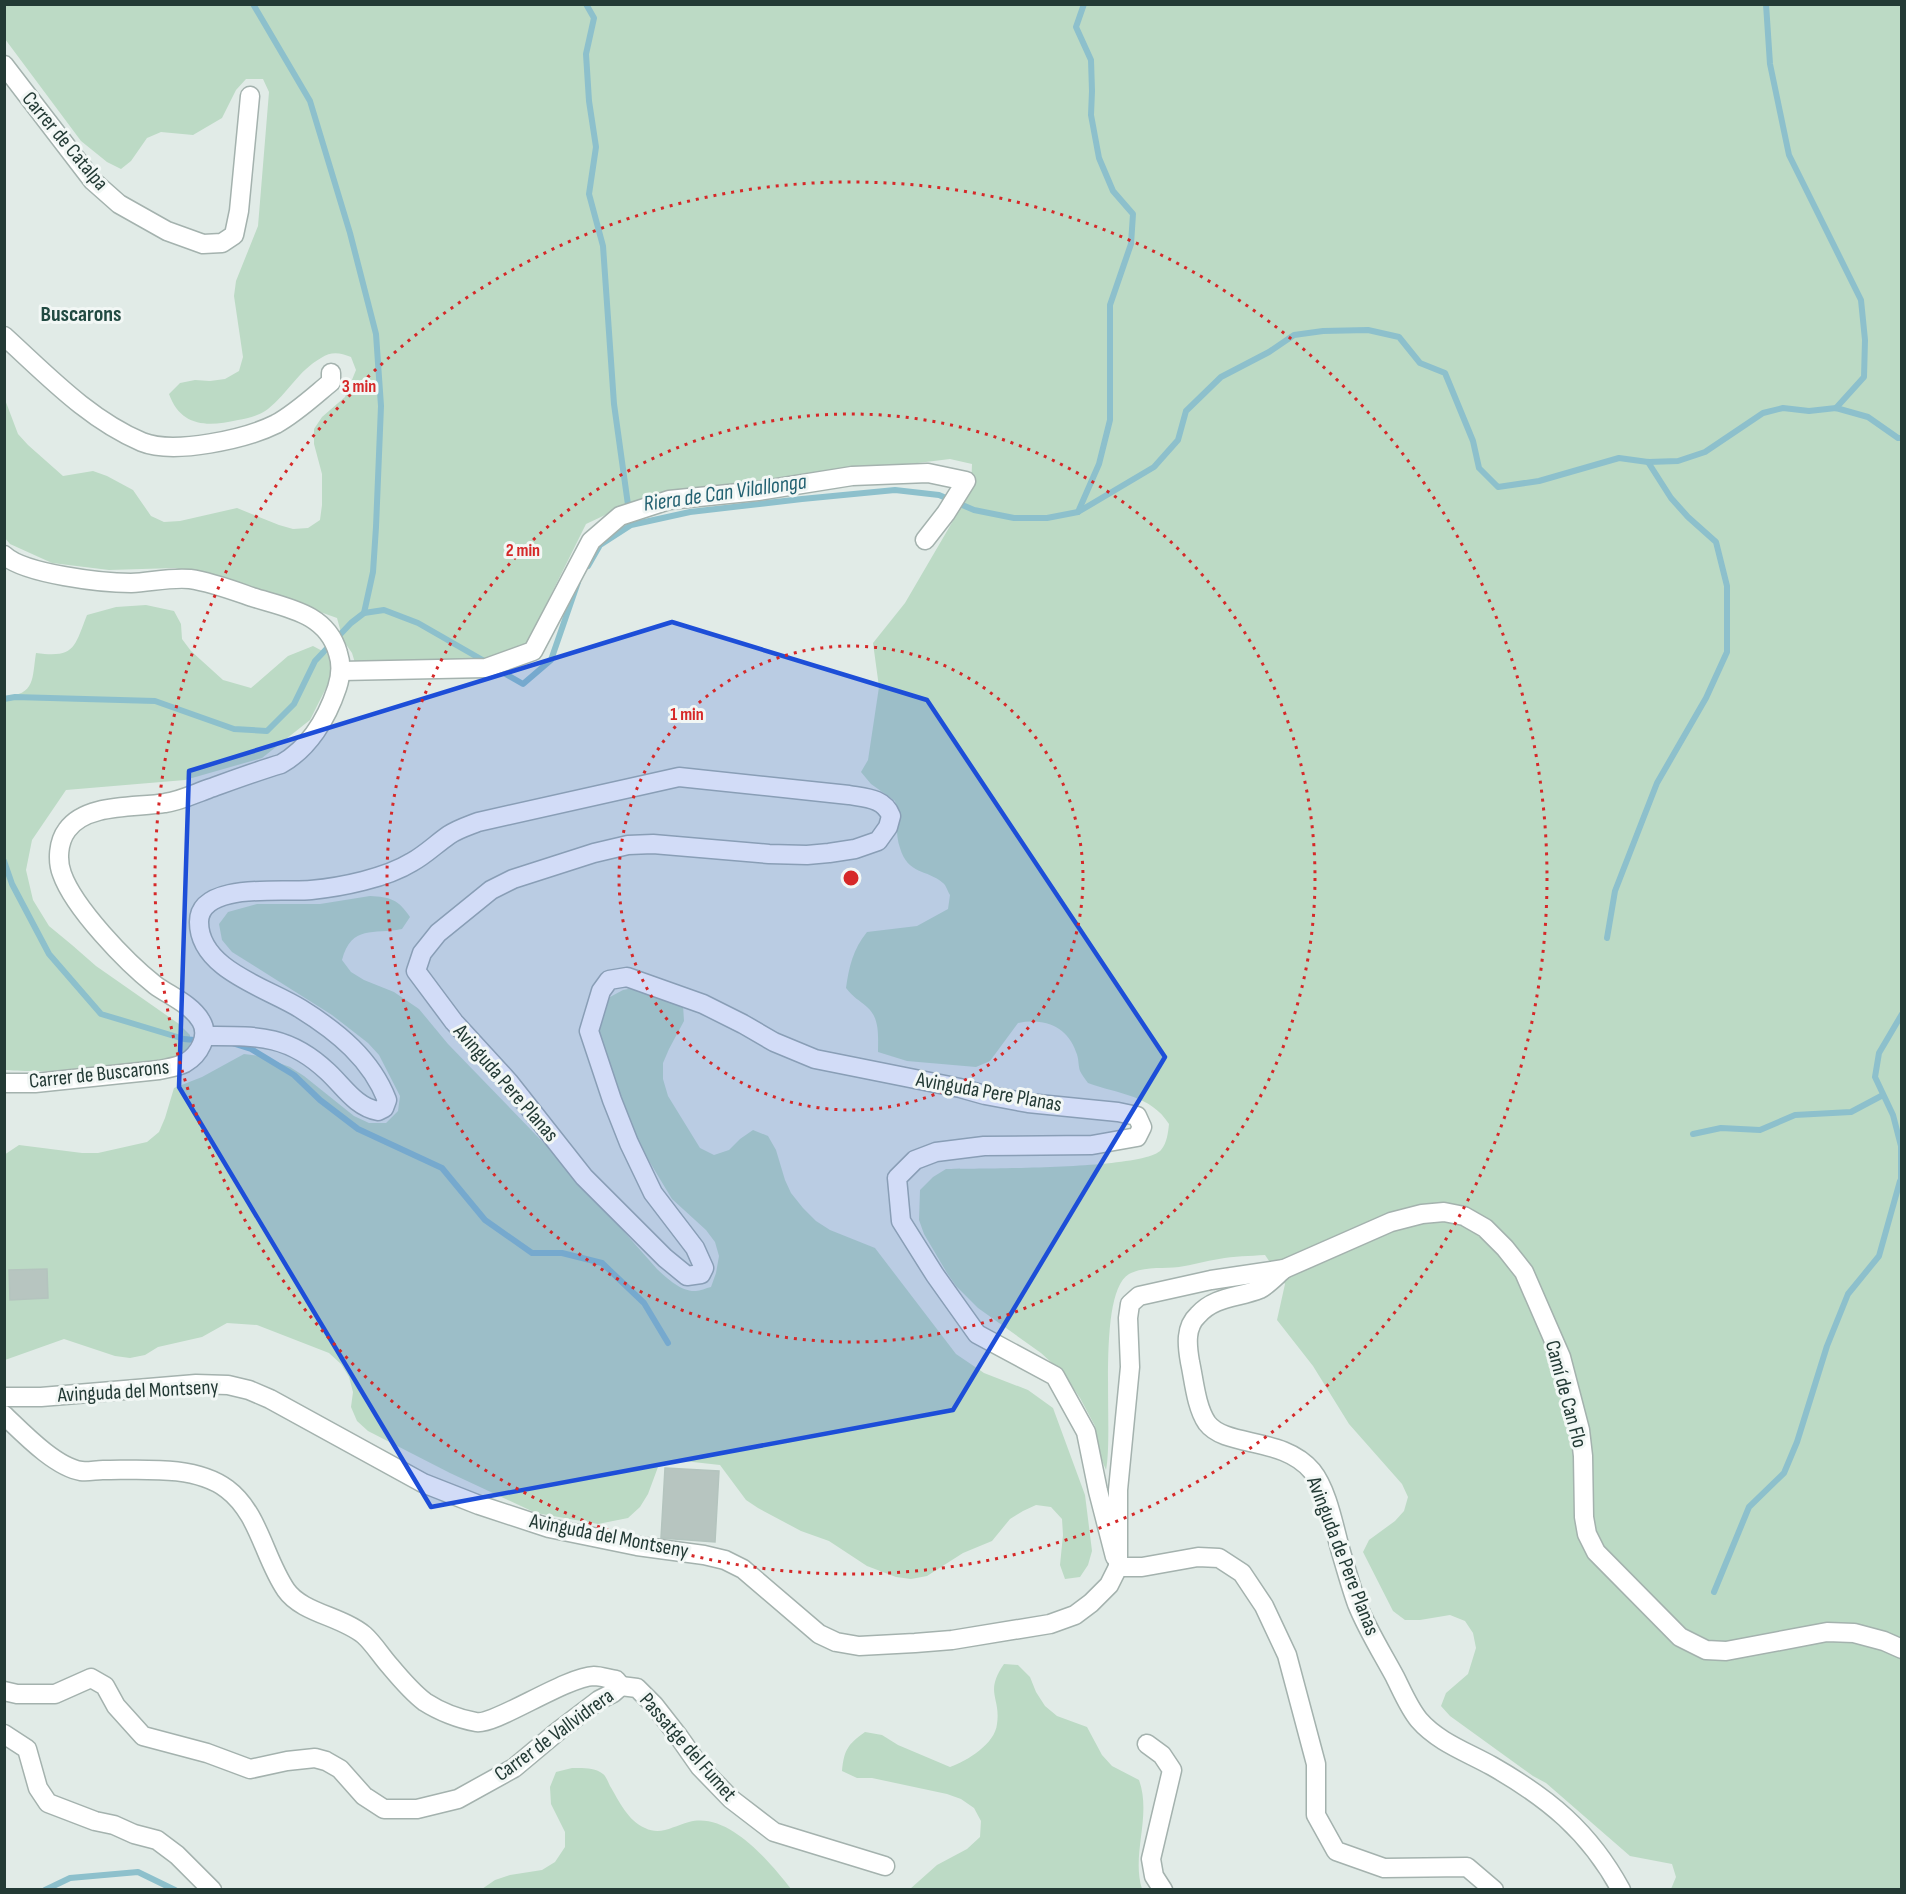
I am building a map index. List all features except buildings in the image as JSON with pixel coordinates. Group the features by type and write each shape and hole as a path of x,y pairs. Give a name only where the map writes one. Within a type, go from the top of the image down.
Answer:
{"street":[{"name":"Carrer de Catalpa","path":"4,65 93,181 119,204 167,231 203,244 222,243 234,235 239,211 250,96"},
{"path":"4,336 82,407 143,443 165,448 207,444 248,435 277,423 331,382 331,373"},
{"path":"341,671 486,668 533,651 591,541 620,516 669,500 758,491 852,476 927,473 966,481 946,513 925,540"},
{"path":"6,560 32,569 97,581 130,583 189,579 282,606 313,618 329,632 337,648 341,671 337,688 314,734 293,757 281,764 169,802 120,807 87,815 66,831 61,845 58,860 62,875 82,907 131,964 156,986 197,1016 204,1028 205,1036"},
{"name":"Avinguda Pere Planas","path":"205,1036 256,1036 286,1043 305,1053 327,1071 360,1104 378,1111 384,1108 387,1100 375,1075 358,1052 302,1009 237,974 211,954 204,945 199,916 210,901 222,895 247,891 310,890 363,880 397,870 411,863 449,835 478,822 679,777 849,795 884,804 891,816 883,835 878,841 855,849 807,855 653,844 628,845 594,852 513,879 491,890 438,933 422,953 416,971 454,1022 509,1082 584,1177 665,1258 687,1276 701,1274 704,1268 695,1248 653,1193 612,1100 590,1031 601,991 609,980 627,977 704,1004 774,1042 815,1059 1028,1103 1107,1110 1137,1116 1142,1127 1137,1137 1092,1145 984,1146 936,1152 915,1160 897,1178 901,1221 935,1275 977,1334 1055,1376 1086,1432 1098,1491 1118,1567"},
{"name":"Carrer de Buscarons","path":"4,1083 53,1081 176,1067 194,1057 205,1036"},
{"name":"Camí de Can Flo","path":"1284,1269 1391,1222 1422,1214 1444,1212 1464,1216 1485,1228 1524,1272 1561,1357 1580,1430 1583,1456 1584,1517 1587,1534 1596,1552 1607,1566 1680,1637 1706,1650 1726,1651 1827,1632 1854,1633 1884,1641 1902,1649"},
{"path":"1284,1269 1212,1280 1139,1296 1130,1304 1128,1318 1130,1367 1118,1490 1118,1567 1142,1567 1198,1557 1219,1558 1242,1573 1263,1606 1287,1655 1316,1764 1316,1815 1336,1851 1384,1868 1467,1867 1494,1890"},
{"name":"Avinguda de Pere Planas","path":"1284,1269 1261,1289 1216,1301 1192,1322 1188,1335 1190,1358 1206,1422 1214,1430 1224,1435 1290,1453 1312,1472 1332,1518 1358,1605 1418,1719 1437,1737 1493,1767 1560,1811 1611,1871 1621,1890"},
{"name":"Avinguda del Montseny","path":"4,1397 41,1397 196,1384 228,1385 249,1390 270,1399 423,1483 479,1505 549,1528 637,1546 725,1560 764,1585 819,1634 836,1642 859,1646 952,1640 1050,1624 1075,1615 1091,1604 1110,1585 1118,1567"},
{"name":"Carrer de Vallvidrera","path":"4,1415 38,1446 62,1463 79,1471 188,1472 211,1479 229,1490 255,1525 287,1592 305,1608 335,1617 364,1635 390,1667 424,1701 452,1715 478,1723 592,1676 616,1680 621,1686 557,1732 514,1768 458,1799 417,1809 384,1809 364,1796 340,1769 315,1758 250,1769 207,1753 143,1736 116,1706 105,1686 92,1678 55,1694 17,1694 4,1691"},
{"name":"Passatge del Fumet","path":"621,1686 637,1688 654,1705 700,1767 743,1809 774,1832 885,1866"},
{"path":"4,1734 27,1749 38,1788 48,1803 95,1821 157,1840 177,1855 212,1890"},
{"path":"1147,1744 1162,1755 1172,1770 1151,1859 1154,1876 1163,1890"}],"highlighted area":[{"path":"672,622 927,700 1165,1057 953,1410 431,1507 179,1087 189,771"}],"green space":[{"path":"5,5 1901,5 1901,1889 1671,1889 1676,1877 1672,1864 1630,1856 1546,1783 1450,1716 1441,1706 1446,1693 1468,1674 1476,1648 1473,1633 1465,1621 1450,1615 1405,1620 1393,1611 1363,1552 1369,1540 1395,1521 1404,1511 1408,1497 1402,1484 1349,1424 1313,1366 1277,1320 1285,1284 1265,1255 1230,1257 1179,1267 1141,1270 1129,1274 1119,1287 1109,1335 1106,1470 1100,1456 1095,1426 1063,1373 1041,1353 978,1308 956,1286 947,1273 924,1234 919,1220 920,1190 933,1177 946,1169 1094,1165 1148,1157 1163,1147 1169,1124 1162,1114 1143,1101 1088,1083 1080,1071 1077,1054 1067,1036 1061,1030 1045,1023 1018,1023 990,1061 976,1067 907,1061 878,1052 874,1016 846,988 852,958 867,932 917,926 948,909 950,895 944,884 913,867 903,857 898,837 895,801 871,784 861,772 868,760 879,687 873,643 905,603 971,490 972,464 950,459 804,477 618,509 586,524 526,645 487,662 356,666 352,653 343,640 337,618 267,593 175,568 109,570 52,563 10,544 4,537 4,397 18,434 63,476 93,471 107,476 133,490 151,516 164,522 180,521 237,508 293,529 308,528 320,520 322,505 322,474 314,444 314,429 322,417 345,397 356,370 351,357 329,354 313,363 275,403 257,415 206,424 188,419 180,413 169,394 180,383 225,379 239,371 243,357 234,296 236,281 258,226 269,92 263,79 246,79 236,90 222,118 193,135 161,132 147,138 131,161 121,169 107,162 81,141 5,39"},
{"path":"146,605 174,611 181,624 182,639 191,651 223,680 251,688 288,656 313,646 328,654 334,667 310,720 262,758 185,780 66,790 32,840 26,870 33,900 49,926 96,966 179,1024 190,1035 190,1050 181,1060 147,1069 96,1072 5,1070 4,696 22,693 31,684 36,653 59,654 71,648 79,636 87,615 116,607"},
{"path":"370,896 393,900 410,917 402,929 365,933 352,941 342,960 351,972 394,992 419,1009 448,1044 566,1166 657,1269 680,1287 696,1291 711,1287 719,1256 715,1242 706,1230 672,1199 640,1146 616,1086 599,1029 610,997 623,990 638,987 683,1005 684,1021 663,1063 663,1079 668,1096 700,1148 714,1155 729,1150 753,1130 768,1136 776,1150 791,1193 816,1221 830,1230 875,1248 956,1354 984,1373 1028,1390 1053,1408 1085,1495 1092,1551 1088,1565 1080,1577 1065,1579 1060,1565 1062,1519 1051,1507 1036,1505 1023,1511 1010,1519 992,1541 963,1553 927,1576 911,1579 896,1577 867,1566 829,1541 801,1531 758,1508 746,1500 720,1465 675,1460 658,1467 648,1494 640,1507 628,1518 598,1524 536,1513 368,1431 357,1421 351,1407 353,1392 349,1377 341,1364 329,1353 257,1325 227,1323 202,1337 158,1347 145,1355 130,1358 115,1356 64,1339 5,1360 4,1155 19,1145 98,1153 147,1142 159,1132 174,1088 202,1077 244,1054 260,1056 290,1067 354,1116 369,1123 386,1123 398,1111 400,1096 379,1055 368,1043 332,1015 232,952 222,940 219,924 228,912 257,904 320,904"},
{"path":"1004,1664 1018,1665 1030,1677 1045,1706 1057,1716 1087,1727 1102,1755 1112,1766 1139,1780 1143,1807 1139,1862 1142,1889 910,1889 937,1865 967,1849 980,1837 981,1821 974,1808 961,1799 872,1778 857,1778 842,1771 846,1753 851,1744 865,1732 882,1735 898,1745 950,1767 964,1761 986,1745 995,1731 998,1715 994,1689 998,1674"},
{"path":"572,1768 592,1769 603,1774 629,1816 645,1828 662,1831 689,1822 704,1821 733,1831 760,1853 791,1889 482,1889 495,1880 542,1870 555,1862 565,1847 565,1832 551,1804 550,1787 556,1772"}],"waterway":[{"path":"253,4 310,101 350,233 376,334 381,406 376,527 373,572 364,613"},
{"path":"586,4 594,18 586,54 589,101 596,147 589,194 603,246 614,404 629,512"},
{"path":"1078,512 1099,464 1110,420 1110,305 1131,244 1133,214 1113,191 1099,158 1091,115 1091,60 1076,27 1084,4"},
{"path":"1766,4 1770,64 1789,155 1861,300 1865,340 1864,377 1836,408"},
{"path":"588,566 600,545 631,525 690,512 802,499 895,490 939,495 974,510 1014,518 1047,518 1078,512 1154,467 1178,440 1186,411 1221,377 1269,352 1294,335 1323,331 1368,330 1399,337 1420,363 1445,373 1473,441 1479,468 1498,487 1539,481 1619,458 1648,462 1678,461 1705,452 1763,413 1783,408 1809,411 1836,408 1868,417 1898,438 1902,438"},
{"path":"1607,938 1615,891 1657,783 1706,698 1727,652 1727,586 1716,542 1671,498 1648,462"},
{"name":"Riera de Can Vilallonga","path":"497,669 523,684 551,660 578,582"},
{"name":"Riera de Can Vilallonga","path":"4,699 15,697 155,701 234,729 267,731 294,704 315,661 351,623 364,613 384,610 418,623 486,662"},
{"path":"4,861 12,884 49,954 101,1014 194,1040"},
{"path":"1901,1185 1901,1146 1893,1115 1875,1077 1879,1053 1902,1014"},
{"path":"232,1043 251,1049 294,1075 320,1100 358,1129 442,1168 485,1220 532,1253 562,1253 602,1263 644,1303 668,1343"},
{"path":"1693,1134 1721,1128 1760,1130 1795,1115 1851,1112 1883,1095"},
{"path":"1714,1592 1749,1507 1784,1473 1797,1442 1827,1346 1848,1294 1879,1256 1900,1181"},
{"path":"45,1890 70,1878 138,1872 175,1890"}],"district":[{"name":"Buscarons","path":"81,314"}]}
